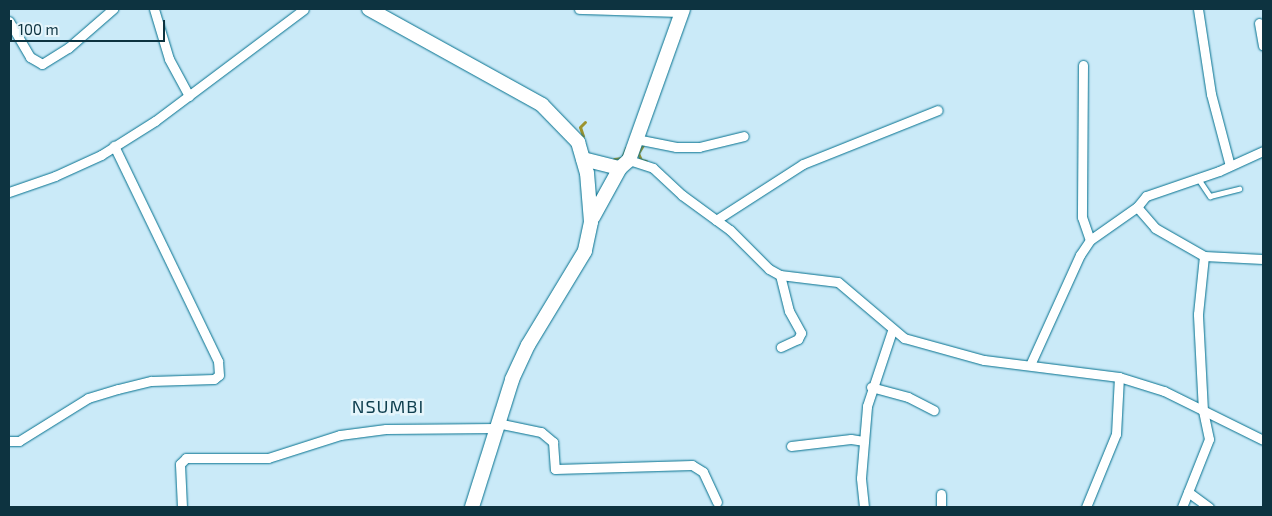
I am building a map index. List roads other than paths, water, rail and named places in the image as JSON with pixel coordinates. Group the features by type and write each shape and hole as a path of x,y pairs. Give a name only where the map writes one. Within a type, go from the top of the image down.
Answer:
{"street":[{"path":"9,22 30,56 42,64 68,48 113,9"},
{"path":"154,9 170,59 189,96"},
{"path":"9,192 55,176 114,146 189,96 304,9"},
{"path":"369,9 542,105 571,133 583,159 591,194 590,222 584,252 528,345 496,426 472,507"},
{"path":"578,9 683,10 636,139 624,164 590,222"},
{"path":"1198,9 1211,94 1230,166"},
{"path":"1259,23 1263,46"},
{"path":"1084,65 1082,217 1090,240"},
{"path":"716,220 803,164 938,110"},
{"path":"636,139 676,147 699,147 744,136"},
{"path":"9,441 20,441 88,398 151,381 214,379 219,375 218,362 114,146"},
{"path":"1030,365 1080,255 1090,240 1137,207 1146,196 1230,166 1263,151"},
{"path":"583,159 653,168 682,195 716,220 769,269 780,275 838,282 892,330 904,338 984,360 1118,378 1164,391 1203,412 1263,440"},
{"path":"1137,207 1156,228 1204,256 1263,259"},
{"path":"1182,507 1209,439 1203,412 1198,314 1204,256"},
{"path":"780,275 789,310 801,333 798,339 781,347"},
{"path":"864,507 863,441 871,387 892,330"},
{"path":"1086,507 1116,434 1118,378"},
{"path":"871,387 908,397 934,410"},
{"path":"182,507 180,464 186,458 268,458 340,435 386,429 496,426 541,432 553,442 555,469 692,465 703,472 717,502"},
{"path":"791,446 851,439 863,441"},
{"path":"1188,492 1210,507"},
{"path":"941,494 941,507"}],"lane":[{"path":"1198,178 1210,196 1239,189"}],"waterway":[{"path":"583,136 580,127 585,122"},
{"path":"643,145 638,153 641,160 646,161"},
{"path":"614,159 622,158 626,148"}],"district":[{"name":"NSUMBI","path":"388,406"}]}
